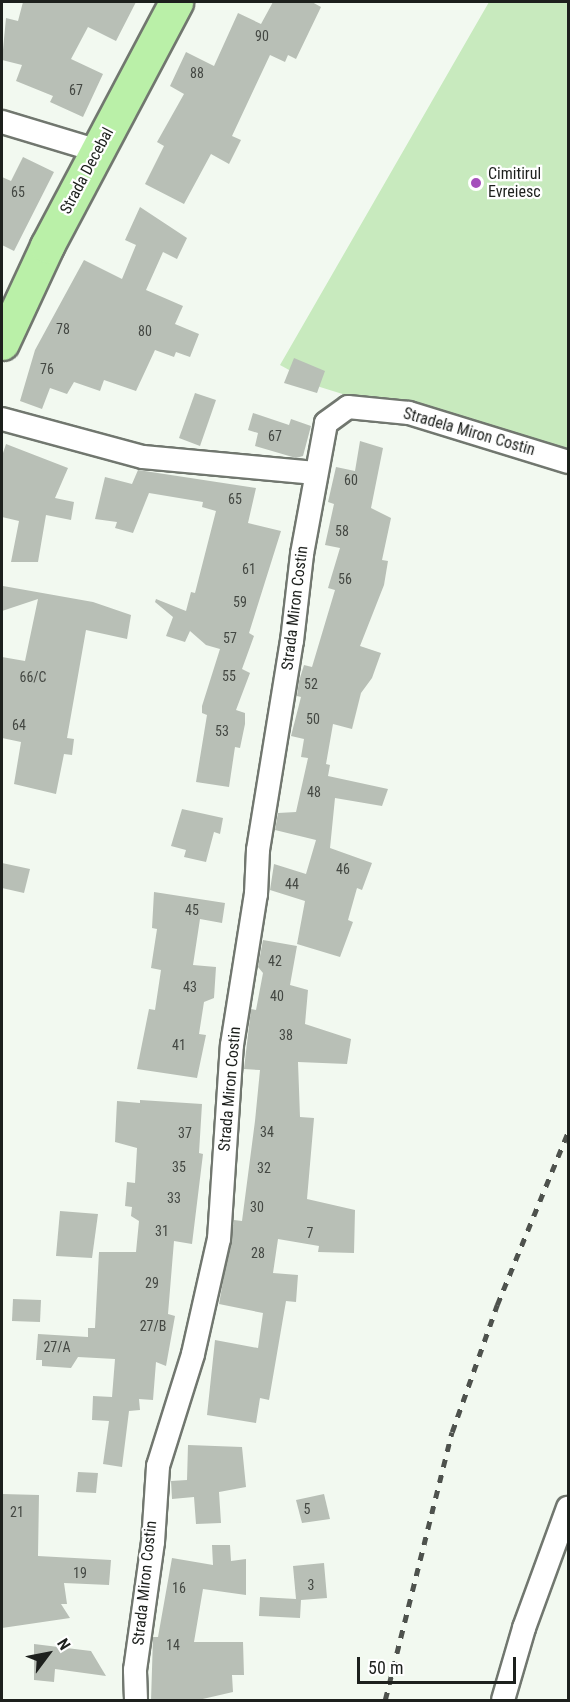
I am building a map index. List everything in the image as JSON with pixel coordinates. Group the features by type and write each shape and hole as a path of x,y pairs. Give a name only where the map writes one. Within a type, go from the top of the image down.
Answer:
{"main road":[{"name":"Strada Decebal","path":"2,343 19,301 176,2"}],"street":[{"path":"2,122 98,151"},
{"name":"Stradela Miron Costin","path":"321,446 326,423 334,415 361,406 409,412 568,462"},
{"path":"2,419 143,457 315,473"},
{"name":"Strada Miron Costin","path":"136,1701 135,1670 153,1542 158,1466 193,1354 219,1239 232,1045 315,473 321,446"},
{"path":"503,1701 524,1628 568,1508"}],"green space":[{"name":"Cimitirul Evreiesc","path":"489,2 568,2 568,452 385,397 381,403 349,396 320,387 280,365"}],"building":[{"path":"23,2 136,2 116,41 88,27 71,59 103,74 83,117 50,102 53,96 16,81 22,65 2,60 6,18 18,21"},
{"path":"273,2 312,2 321,7 296,59 288,55 285,62 270,55 232,136 241,140 229,164 211,154 184,204 145,184 164,146 157,142 184,94 170,86 186,52 214,66 238,13 261,24"},
{"path":"23,157 54,172 14,251 2,245 2,177 11,181"},
{"path":"140,207 187,238 177,259 163,252 146,290 183,306 175,324 199,334 190,357 176,352 174,357 155,350 136,391 104,380 100,391 74,382 67,394 50,388 42,409 20,401 35,350 84,260 122,279 136,245 125,240"},
{"path":"294,358 325,371 317,393 284,383"},
{"path":"195,393 216,400 200,446 179,438"},
{"path":"253,413 289,425 291,419 311,426 303,456 296,458 255,446 258,433 248,430"},
{"path":"360,441 383,448 371,508 391,518 382,560 388,561 384,585 360,646 381,653 372,678 361,693 352,729 333,724 326,764 330,765 328,776 388,789 382,806 335,798 330,848 372,863 362,890 357,888 348,920 353,922 340,957 297,944 305,901 270,890 274,864 306,874 316,840 275,830 278,813 296,812 308,758 301,757 304,739 291,736 301,697 297,696 299,681 304,665 312,667 335,590 328,588 340,548 325,545 334,504 328,502 336,467 355,471"},
{"path":"6,444 68,468 55,498 74,502 71,520 46,515 38,562 11,562 19,521 2,517 2,456"},
{"path":"138,470 256,488 248,523 281,531 249,633 254,636 242,669 250,673 236,710 245,713 245,724 240,748 235,747 229,787 196,782 207,715 202,713 202,706 220,649 206,645 190,631 185,642 166,636 173,617 155,602 156,599 186,611 191,592 195,593 216,511 202,507 203,502 149,493 133,533 115,528 117,522 95,519 105,477 132,484"},
{"path":"3,586 93,602 131,615 127,639 86,630 67,738 74,739 72,755 64,754 56,794 14,784 21,742 2,738 2,657 25,661 38,599 2,611"},
{"path":"182,809 223,818 220,834 214,832 206,862 184,857 186,850 171,846"},
{"path":"2,863 30,869 24,893 2,888"},
{"path":"154,892 225,903 222,923 200,919 193,965 216,967 214,998 204,1002 199,1034 206,1035 197,1078 137,1069 149,1009 155,1010 161,970 151,968 157,929 152,928"},
{"path":"263,940 297,946 290,985 308,990 305,1024 351,1039 347,1064 298,1062 300,1117 314,1118 307,1199 355,1210 354,1253 318,1252 319,1246 278,1239 273,1273 298,1275 296,1302 286,1301 269,1400 260,1398 256,1423 207,1415 215,1340 258,1348 263,1313 219,1304 234,1220 242,1221 255,1121 260,1070 244,1069 251,1009 256,1010 263,973 258,967"},
{"path":"140,1100 202,1104 199,1153 203,1154 192,1244 174,1241 168,1314 175,1316 166,1366 156,1362 153,1400 139,1399 140,1410 129,1411 122,1467 103,1464 109,1421 92,1420 93,1396 112,1397 115,1359 78,1357 71,1368 42,1366 42,1360 36,1360 38,1334 88,1337 88,1328 95,1328 99,1252 136,1252 139,1221 131,1216 132,1207 125,1206 127,1182 135,1183 137,1148 115,1142 117,1101 140,1103"},
{"path":"60,1211 98,1214 92,1258 56,1256"},
{"path":"13,1299 41,1300 40,1322 12,1321"},
{"path":"188,1445 242,1447 246,1487 219,1492 221,1523 196,1524 194,1497 172,1499 171,1481 187,1480"},
{"path":"78,1472 98,1473 96,1493 76,1492"},
{"path":"2,1494 39,1495 38,1556 111,1560 109,1585 64,1583 67,1604 61,1604 70,1618 2,1628"},
{"path":"324,1494 330,1519 302,1523 296,1500"},
{"path":"212,1545 230,1545 231,1561 246,1559 246,1595 203,1589 194,1642 243,1642 244,1675 232,1675 233,1692 194,1701 151,1701 153,1637 158,1637 172,1558 213,1565"},
{"path":"324,1563 327,1598 301,1600 300,1618 259,1616 260,1597 296,1599 293,1566"},
{"path":"34,1644 91,1651 106,1676 55,1669 54,1682 34,1680"}],"railway":[{"path":"385,1700 452,1432 497,1305 568,1132"}],"place":[{"name":"Cimitirul Evreiesc","path":"476,183"}]}
